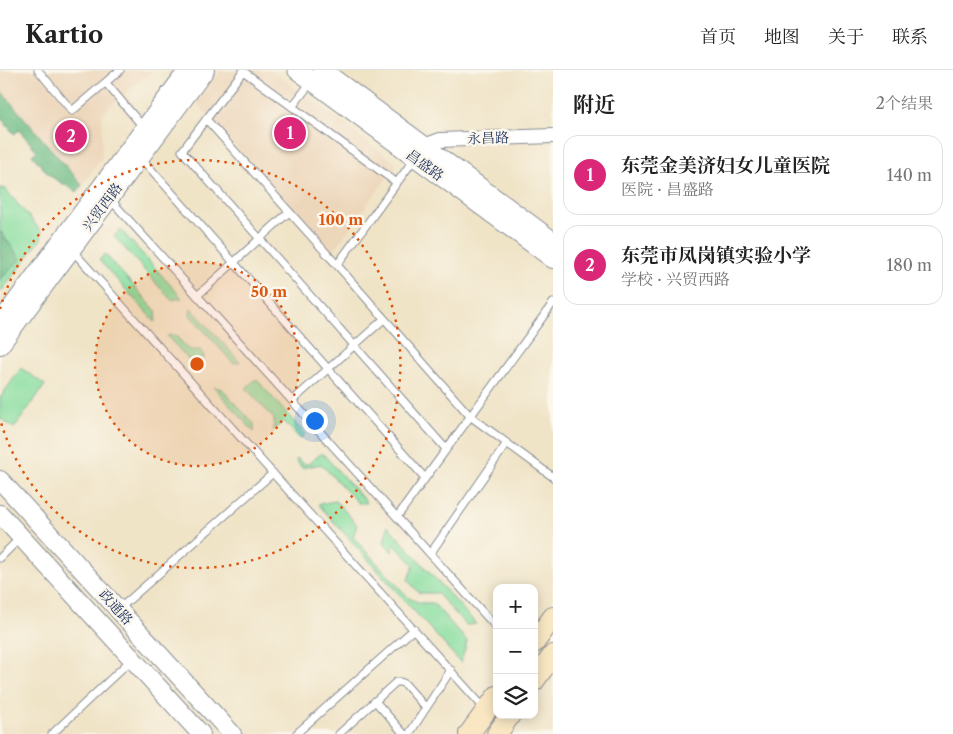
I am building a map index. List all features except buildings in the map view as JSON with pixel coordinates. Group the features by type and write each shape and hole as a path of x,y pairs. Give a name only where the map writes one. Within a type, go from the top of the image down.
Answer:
{"main road":[{"path":"538,638 553,617"},
{"path":"538,676 553,655"},
{"path":"469,734 492,703"}],"street":[{"name":"兴贸西路","path":"136,152 144,129 188,70"},
{"name":"兴贸西路","path":"0,345 66,245 104,194 136,152 205,70"},
{"name":"昌盛路","path":"297,70 318,74 420,152 553,259"},
{"name":"永昌路","path":"420,152 440,140 553,136"},
{"name":"昌盛路","path":"420,152 553,241"},
{"name":"兴贸西路","path":"0,322 66,245"},
{"name":"政通路","path":"0,480 232,734"},
{"name":"政通路","path":"0,514 200,734"}],"lane":[{"path":"38,70 72,111 120,70"},
{"path":"397,183 243,71 182,151 446,449"},
{"path":"292,107 318,74"},
{"path":"106,82 144,129"},
{"path":"206,119 470,416 553,477"},
{"path":"136,152 425,478"},
{"path":"337,265 420,152"},
{"path":"104,194 493,624"},
{"path":"197,296 289,212"},
{"path":"66,245 451,670 492,703"},
{"path":"397,517 553,303"},
{"path":"292,401 384,319"},
{"path":"430,554 507,443"},
{"path":"119,610 273,472"},
{"path":"0,558 21,537"},
{"path":"296,734 414,629"},
{"path":"52,734 132,659"},
{"path":"409,734 451,670"},
{"path":"339,734 396,682 405,684 426,708"},
{"path":"375,701 404,734"}],"shaded area":[{"path":"0,70 152,70 102,114 102,157 82,185 0,90"},
{"path":"221,70 271,70 397,164 331,254 197,103"}],"green space":[{"path":"0,90 82,185 77,192 50,176 32,155 37,151 19,130 14,134 0,117"},
{"path":"0,188 5,189 42,232 41,239 0,293 0,280 21,259 0,231"},
{"path":"121,230 182,298 171,300 114,236"},
{"path":"0,231 21,259 0,280"},
{"path":"105,254 157,312 155,322 99,260"},
{"path":"191,308 240,362 233,363 190,315"},
{"path":"175,335 189,350 200,350 204,356 200,372 167,336"},
{"path":"21,368 45,385 14,428 0,418 0,398"},
{"path":"256,379 305,434 300,439 284,421 273,430 274,419 246,388"},
{"path":"214,387 222,389 254,424 254,432"},
{"path":"322,453 367,503 358,503 321,464 302,468 296,461 297,458 303,464 308,464"},
{"path":"336,501 357,525 353,537 409,598 420,603 433,603 467,641 461,663 318,504"},
{"path":"388,526 476,624 466,625 437,593 419,593 408,580 414,565 394,544 392,552 384,542"}],"place":[{"name":"东莞金美济妇女儿童医院","path":"290,133"},
{"name":"东莞市凤岗镇实验小学","path":"71,136"}]}
